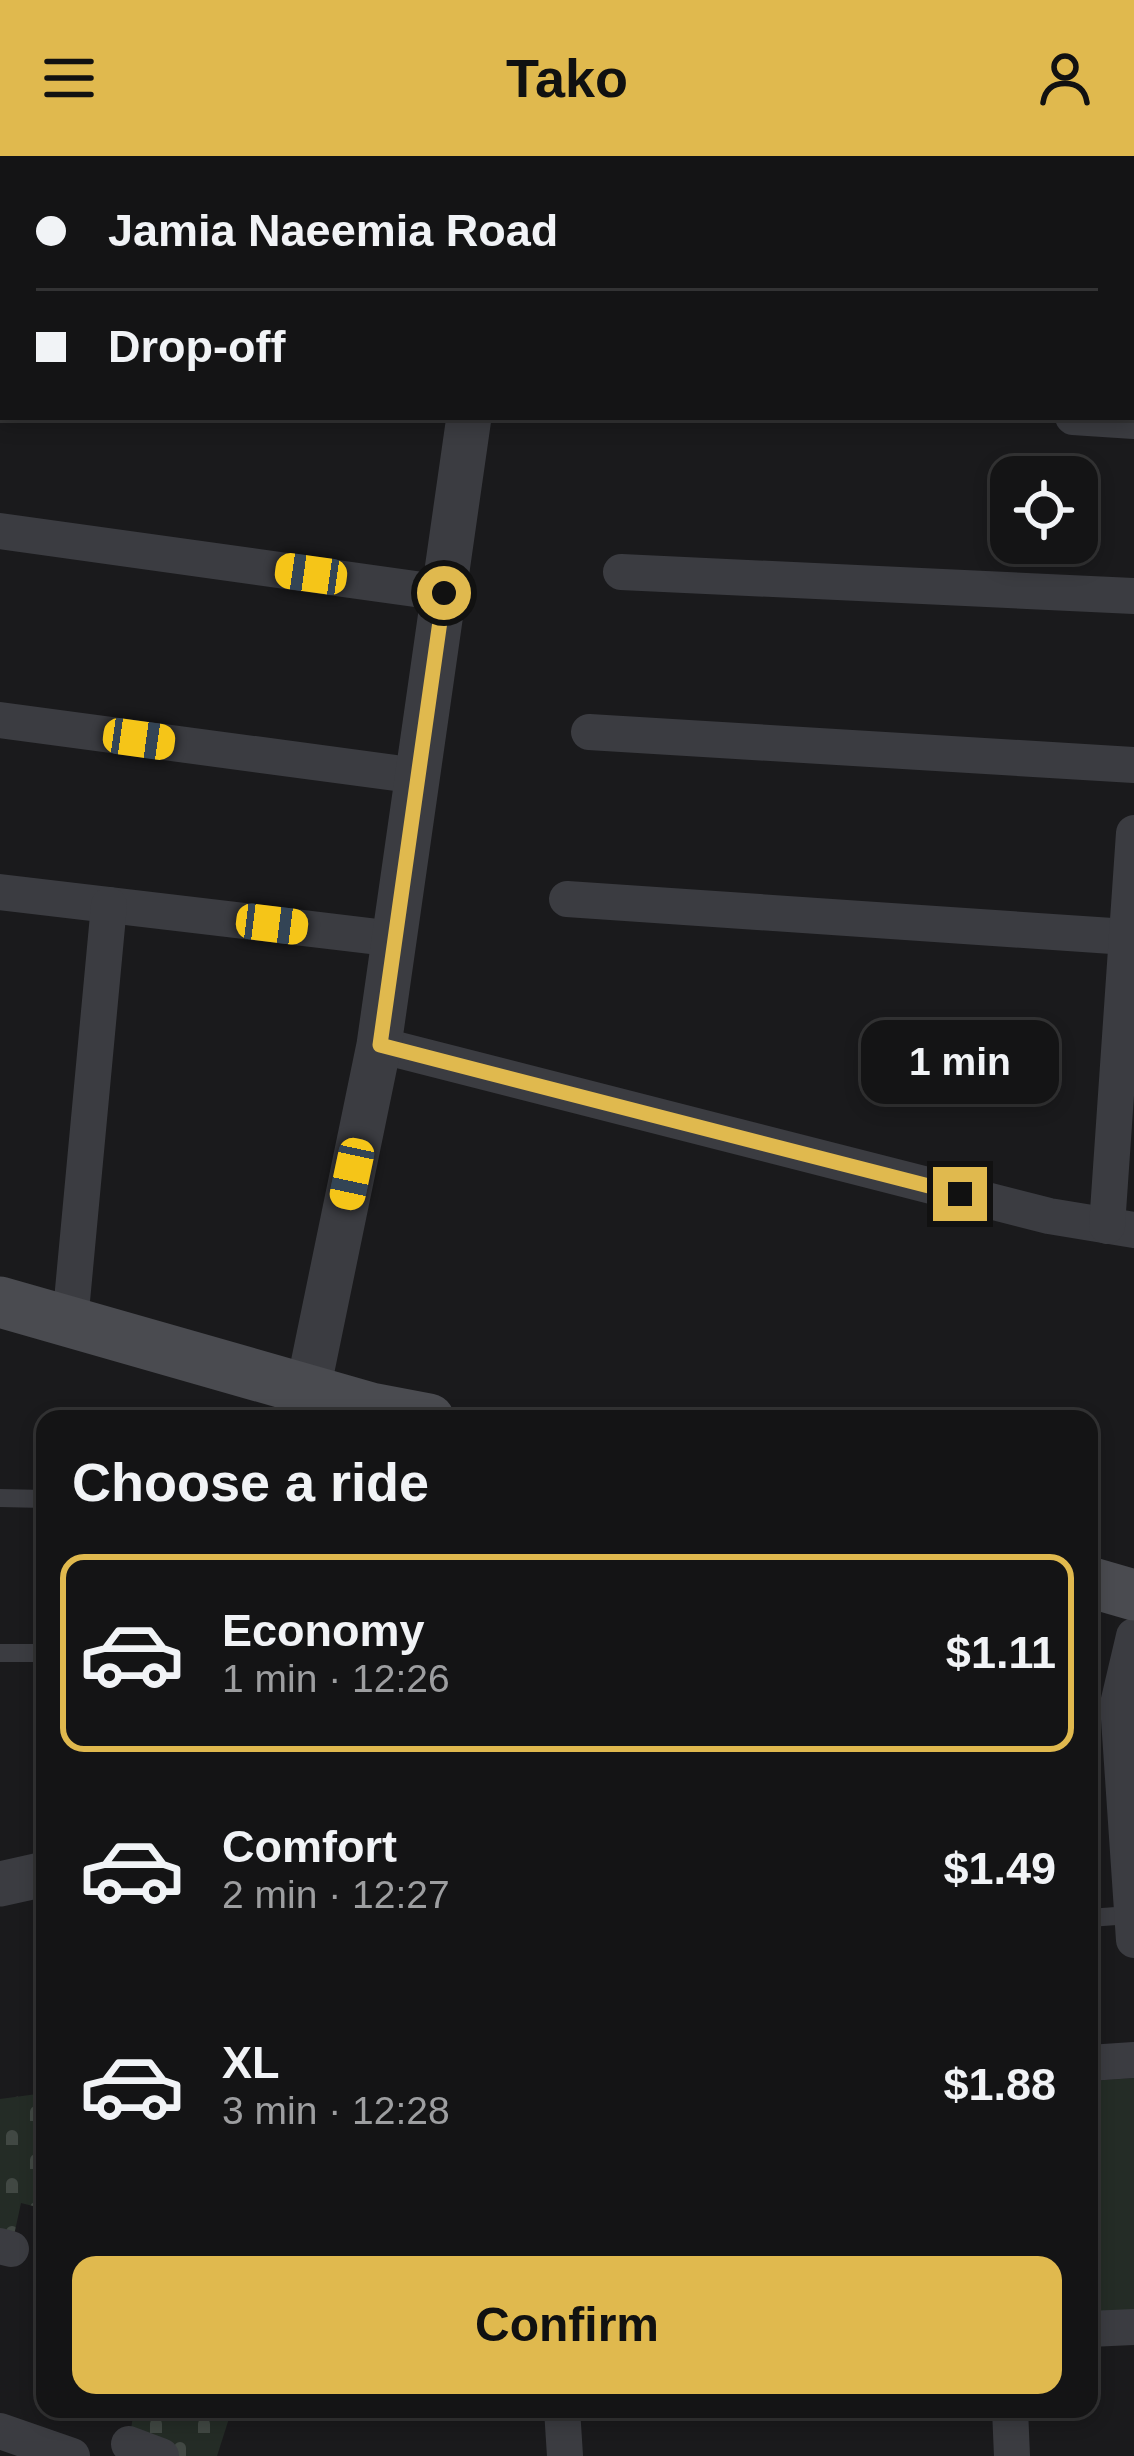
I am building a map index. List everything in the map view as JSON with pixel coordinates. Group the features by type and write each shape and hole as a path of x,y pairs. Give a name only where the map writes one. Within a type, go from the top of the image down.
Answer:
{"main road":[{"path":"0,1302 308,1389 363,1410"},
{"path":"1098,1584 1134,1594"}],"street":[{"path":"308,1389 380,1045 469,420"},
{"path":"0,531 444,593"},
{"path":"621,572 1134,596"},
{"path":"0,720 418,776"},
{"path":"590,732 1134,765"},
{"path":"380,1045 1049,1216 1121,1228 1134,833"},
{"path":"0,892 395,939"},
{"path":"567,899 1127,937"},
{"path":"70,1322 109,905"},
{"path":"1132,1928 1116,1803 1118,1704 1134,1636"},
{"path":"0,1884 36,1876"},
{"path":"1098,2062 1134,2060"},
{"path":"1098,2329 1134,2327"},
{"path":"563,2418 565,2456"},
{"path":"1010,2418 1012,2456"},
{"path":"0,2431 72,2456"}],"lane":[{"path":"0,1498 36,1499"},
{"path":"0,1653 36,1653"},
{"path":"1098,1920 1132,1928"}],"green space":[{"path":"1134,2078 1134,2315 1098,2317 1098,2080"},
{"path":"36,2094 36,2207 21,2203 11,2249 0,2245 0,2099"},
{"path":"133,2418 229,2418 217,2456 161,2456 129,2444"}],"route":[{"path":"444,593 380,1045 960,1194"}]}
